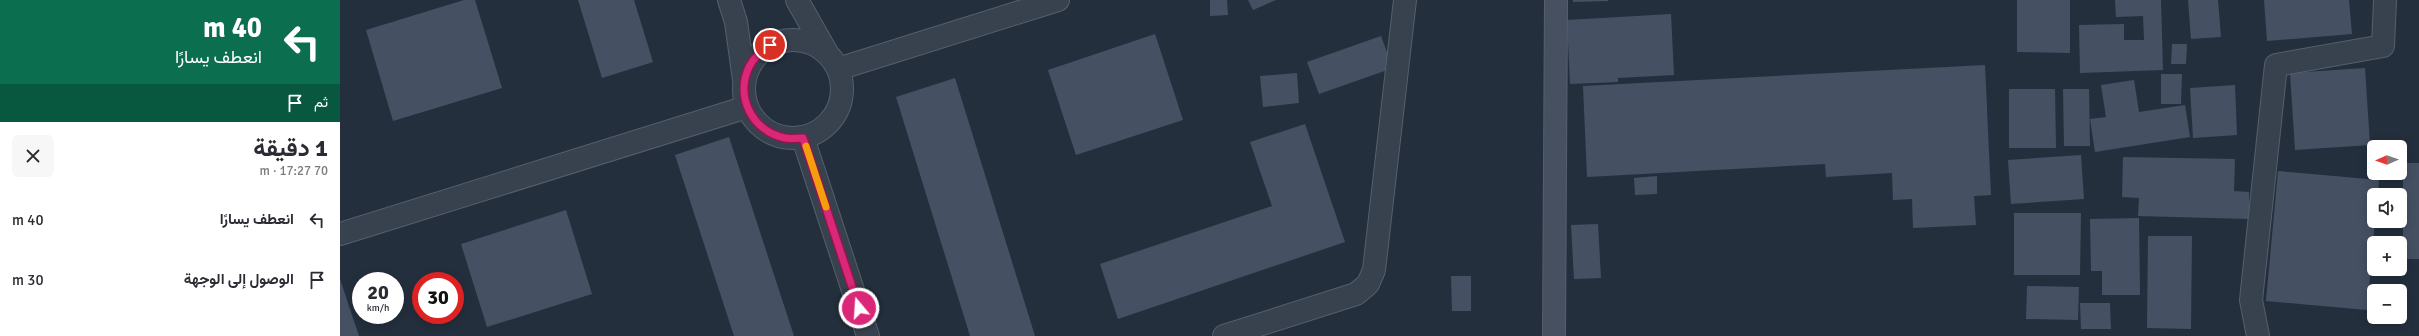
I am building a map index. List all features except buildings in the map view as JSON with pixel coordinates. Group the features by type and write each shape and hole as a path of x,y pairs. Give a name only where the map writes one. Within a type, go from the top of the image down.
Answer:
{"main road":[{"path":"1554,336 1556,0"}],"street":[{"path":"729,0 736,22 744,80 744,94 747,107 756,122 769,133 786,139 803,138 820,131 832,119 840,104 842,86 832,61 797,0"},
{"path":"832,61 1058,0"},
{"path":"1224,336 1356,294 1368,284 1374,270 1404,0"},
{"path":"2258,336 2251,300 2276,65 2383,46 2385,0"},
{"path":"744,80 749,66 758,54 770,45 784,40 799,40 814,44 832,61"},
{"path":"340,234 747,107"},
{"path":"803,138 868,336"}],"slow traffic":[{"path":"806,146 826,207"}],"route":[{"path":"770,45 758,54 749,66 744,80 744,94 747,107 756,122 769,133 786,139 803,138 859,308"}]}
